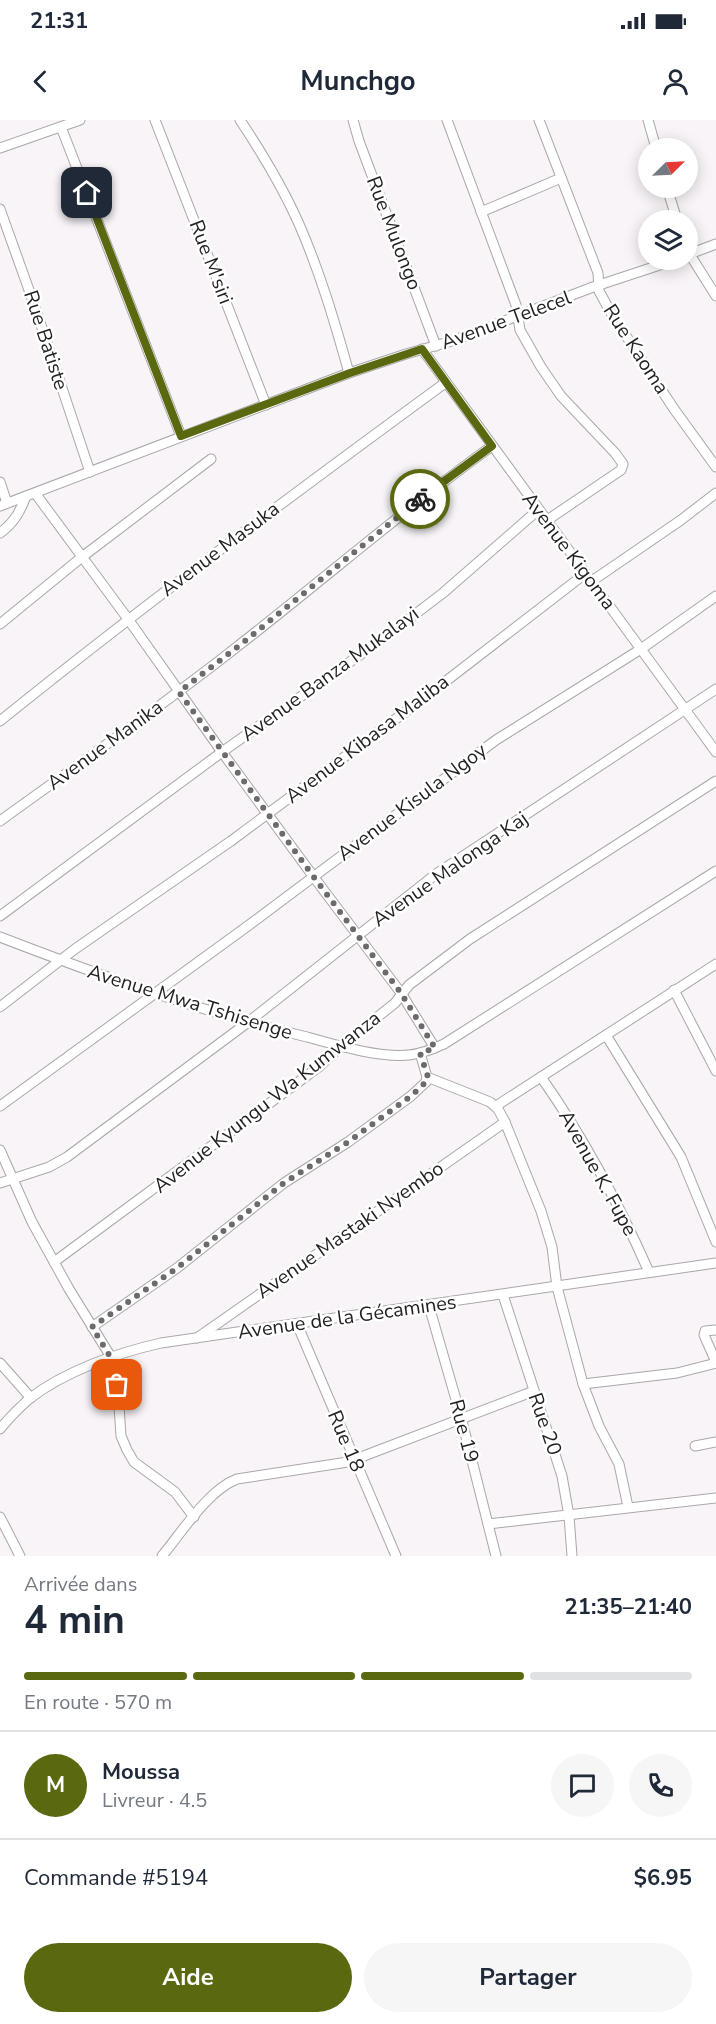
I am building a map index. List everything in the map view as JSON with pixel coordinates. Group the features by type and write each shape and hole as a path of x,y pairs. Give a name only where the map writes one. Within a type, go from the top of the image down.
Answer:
{"street":[{"path":"0,148 80,120"},
{"name":"Rue M'siri","path":"155,120 266,405"},
{"path":"240,120 281,188 300,226 350,373"},
{"name":"Rue Mulongo","path":"353,120 436,346"},
{"path":"447,120 516,305 521,333 561,396 623,464 621,470 546,521"},
{"name":"Rue Kaoma","path":"539,120 598,273 601,294 674,409 716,467"},
{"path":"648,120 653,138"},
{"path":"61,127 181,436"},
{"path":"481,213 561,178"},
{"name":"Rue Batiste","path":"0,208 90,472"},
{"path":"698,250 716,244"},
{"path":"698,269 716,296"},
{"name":"Avenue Telecel","path":"4,504 350,373 436,346 644,270"},
{"name":"Avenue Kigoma","path":"422,349 716,752"},
{"name":"Avenue Masuka","path":"0,721 128,619 274,508 445,383"},
{"name":"Avenue Manika","path":"0,820 179,692 416,502 492,446"},
{"path":"0,624 82,557 211,459"},
{"path":"0,482 4,504"},
{"path":"592,581 716,493"},
{"path":"0,533 18,516 30,494 82,557 128,619 222,752 401,993 435,1048"},
{"name":"Avenue Banza Mukalayi","path":"0,916 222,752 384,638 538,510"},
{"name":"Avenue Kibasa Maliba","path":"0,1007 60,960 268,813 428,695 586,573"},
{"name":"Avenue Kisula Ngoy","path":"0,1106 155,994 496,740 641,649 716,596"},
{"name":"Avenue Malonga Kaj","path":"0,1183 49,1167 67,1157 247,1023 436,874 716,689"},
{"name":"Avenue Kyungu Wa Kumwanza","path":"54,1262 297,1084 390,1007 401,993 438,961 716,781"},
{"name":"Avenue Mwa Tshisenge","path":"0,937 155,994 247,1023 341,1046 402,1055 435,1048 716,872"},
{"path":"496,1106 716,964"},
{"path":"674,990 716,1071"},
{"path":"606,1035 681,1157 716,1242"},
{"path":"92,1327 177,1268 284,1183 348,1142 411,1096 426,1082 428,1077 420,1053"},
{"path":"428,1077 488,1100 496,1106 505,1122 544,1219 552,1246 557,1287 584,1384 599,1426 619,1464 628,1508"},
{"name":"Avenue K. Fupe","path":"541,1077 578,1133 613,1194 649,1272"},
{"name":"Avenue Mastaki Nyembo","path":"196,1339 505,1122"},
{"path":"0,1150 32,1222 111,1358 117,1385 121,1436 127,1450 134,1462 175,1492 194,1517"},
{"name":"Avenue de la Gécamines","path":"0,1429 31,1398 64,1378 111,1358 161,1343 716,1263"},
{"name":"Rue 20","path":"503,1295 557,1457 569,1516 572,1556"},
{"name":"Rue 19","path":"429,1306 461,1418 496,1556"},
{"name":"Rue 18","path":"297,1324 396,1556"},
{"path":"584,1384 677,1373 716,1362 704,1335 705,1332 716,1330"},
{"path":"0,1363 31,1398"},
{"path":"162,1556 218,1490 231,1481 354,1460 534,1391"},
{"path":"695,1446 716,1442"},
{"path":"488,1524 716,1498"},
{"path":"0,1517 20,1556"}],"way so far":[{"path":"117,1385 111,1358 92,1327 177,1268 284,1183 348,1142 411,1096 426,1082 428,1077 420,1053 435,1048 401,993 179,692 420,499"}],"route":[{"path":"87,193 181,436 350,373 422,349 492,446 420,499"}]}
